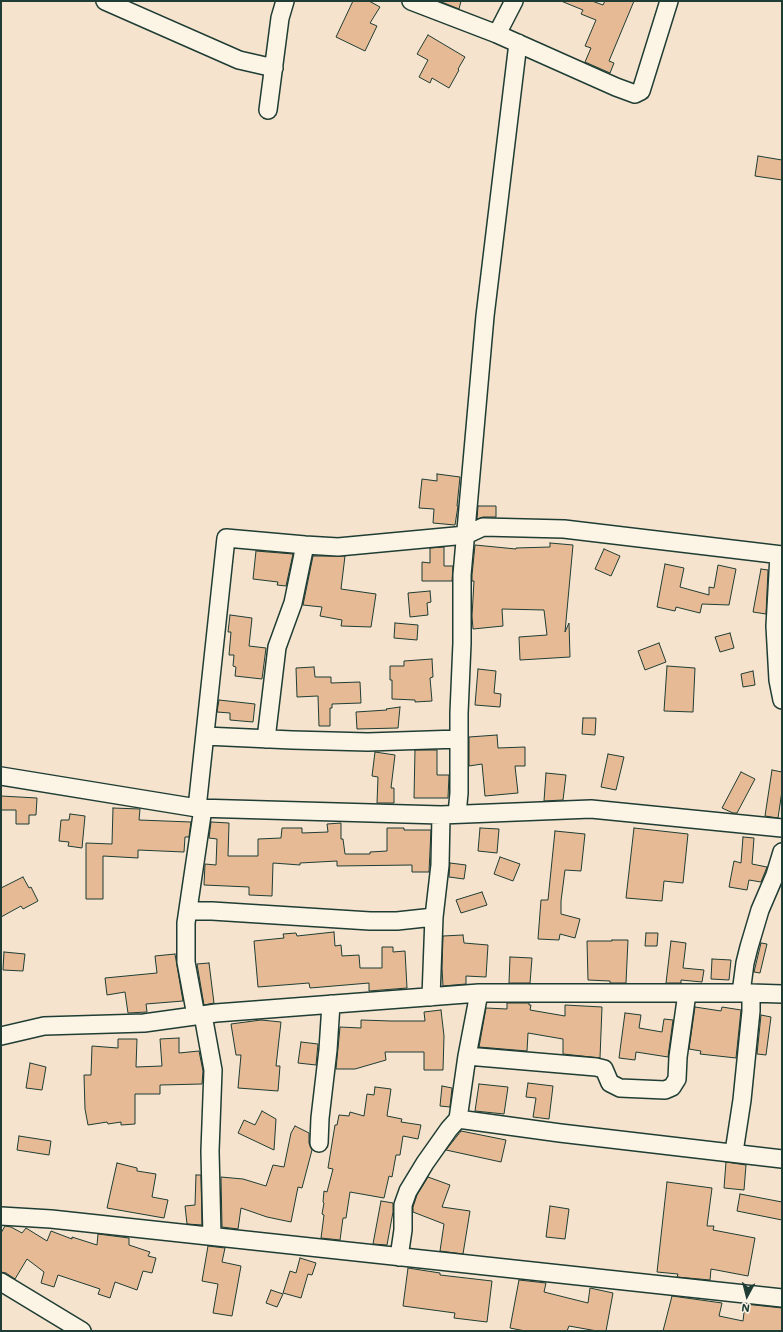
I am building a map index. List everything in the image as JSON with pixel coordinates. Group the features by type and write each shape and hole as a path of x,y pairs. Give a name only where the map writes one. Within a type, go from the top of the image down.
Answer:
{"street":[{"path":"105,1 239,60 274,68"},
{"path":"268,110 280,18 285,1"},
{"path":"411,1 498,34 616,87 635,94 642,91 669,1"},
{"path":"498,34 514,1"},
{"path":"431,997 434,918 440,865 449,815 459,793 458,739 462,643 462,576 485,316 518,43"},
{"path":"212,1236 210,1151 213,1070 186,962 186,923 200,808 205,736 226,538 305,546 338,547 466,535 483,527 564,529 780,555 775,626 778,680 782,700"},
{"path":"266,739 278,647 293,603 305,546"},
{"path":"205,736 368,742 458,739"},
{"path":"1,776 200,808 449,815 591,809 782,828"},
{"path":"734,1152 742,1100 751,1011 746,993 745,963 760,910 775,875 782,852"},
{"path":"188,911 212,911 370,921 397,921 434,918"},
{"path":"1,1036 44,1026 144,1023 199,1015 479,993 782,994"},
{"path":"399,1257 403,1230 404,1205 408,1191 425,1163 449,1129 458,1119 467,1056 479,993"},
{"path":"467,1056 596,1067 604,1069 610,1083 620,1088 665,1090 672,1087 677,1079 678,1057 687,993"},
{"path":"319,1143 331,1004"},
{"path":"458,1119 560,1133 734,1152 782,1159"},
{"path":"1,1216 51,1219 782,1298"},
{"path":"1,1282 82,1331"}],"building":[{"path":"353,1 369,1 380,7 370,23 377,26 365,51 336,37"},
{"path":"439,1 461,1 459,9"},
{"path":"561,1 592,1 603,5 605,1 634,1 609,61 614,63 610,73 585,62 591,48 585,46 596,20 581,14 583,10"},
{"path":"428,35 465,57 449,88 432,78 430,83 419,77 428,60 417,54"},
{"path":"758,156 782,160 782,180 755,176"},
{"path":"437,474 460,477 455,525 433,523 434,509 419,508 422,479 437,481"},
{"path":"478,506 496,506 496,517 483,517 477,519"},
{"path":"550,543 573,545 565,632 569,623 570,657 520,660 519,637 547,635 544,610 502,609 503,626 473,629 472,616 474,581 472,581 472,575 475,545 516,549 550,547"},
{"path":"444,547 444,566 453,566 452,581 422,581 422,562 430,563 430,548"},
{"path":"604,549 620,556 611,576 595,569"},
{"path":"256,551 293,554 286,586 277,585 278,582 253,579"},
{"path":"313,556 345,556 341,589 376,594 371,627 341,626 342,620 320,616 322,607 303,605"},
{"path":"665,564 684,568 680,587 709,595 709,587 714,588 718,565 736,569 729,605 702,604 700,613 676,607 675,611 657,607"},
{"path":"761,569 768,570 766,614 753,612"},
{"path":"430,591 431,602 427,603 428,615 410,617 408,593"},
{"path":"230,615 252,618 249,646 266,648 262,679 235,676 236,667 233,666 234,655 229,655 231,632 228,632"},
{"path":"395,623 418,625 417,640 394,638"},
{"path":"730,633 734,648 720,652 715,637"},
{"path":"659,643 666,662 645,670 638,651"},
{"path":"432,659 433,677 430,678 432,701 415,702 415,700 392,699 390,666 404,666 404,661"},
{"path":"667,666 695,668 693,712 664,711"},
{"path":"314,667 315,677 331,677 331,683 360,682 361,703 332,704 332,708 330,708 330,726 319,726 318,696 297,697 296,668"},
{"path":"478,669 496,671 494,693 501,694 500,707 475,705"},
{"path":"753,671 755,685 743,687 741,674"},
{"path":"219,700 255,704 253,722 230,720 230,713 217,712"},
{"path":"400,707 398,728 357,729 356,712 387,710 386,709"},
{"path":"583,718 596,718 595,735 582,734"},
{"path":"497,735 498,748 525,747 525,766 515,766 518,793 485,796 482,764 469,766 469,737"},
{"path":"415,750 437,750 437,775 449,775 448,798 414,798"},
{"path":"375,752 395,755 391,788 394,788 394,803 377,803 378,777 372,776"},
{"path":"608,754 624,757 616,790 601,787"},
{"path":"772,770 782,772 782,791 778,818 765,816"},
{"path":"741,772 755,779 737,813 733,813 722,808"},
{"path":"546,773 566,775 563,800 544,801"},
{"path":"1,796 37,798 36,815 29,815 29,824 16,824 16,810 1,810"},
{"path":"113,808 140,809 139,820 191,822 189,837 185,837 184,852 138,850 138,858 103,856 103,899 86,899 86,843 112,844"},
{"path":"70,814 85,816 82,848 68,846 69,842 59,841 61,820 69,820"},
{"path":"211,822 229,823 228,856 258,856 258,839 281,838 282,828 302,828 302,833 328,832 327,824 341,823 341,839 343,839 345,854 370,854 370,852 387,851 387,828 404,828 404,830 431,830 429,872 412,872 412,865 337,866 337,861 300,863 300,865 273,863 272,896 249,895 249,887 204,885 205,864 216,865 217,839 209,838"},
{"path":"480,828 499,829 497,853 478,851"},
{"path":"634,828 688,834 683,883 664,881 662,901 626,898"},
{"path":"555,831 585,834 581,871 565,870 561,901 561,914 580,919 575,938 560,934 559,940 538,939 541,900 548,900"},
{"path":"743,837 754,838 752,864 767,867 761,882 749,880 747,890 729,887 734,861 741,863"},
{"path":"500,857 520,864 513,881 494,874"},
{"path":"450,863 466,865 464,879 449,877"},
{"path":"23,877 29,888 31,887 38,901 23,909 21,906 1,917 1,888"},
{"path":"482,892 487,905 461,913 456,900"},
{"path":"334,932 335,946 341,945 342,956 359,955 360,968 382,968 382,947 393,947 393,952 405,951 407,988 369,991 369,983 310,988 309,983 258,987 254,941 284,938 283,934 296,933 297,936"},
{"path":"646,933 658,933 657,946 645,946"},
{"path":"463,935 464,943 488,945 486,977 466,976 466,984 443,986 443,936"},
{"path":"628,940 626,983 610,983 610,981 588,980 587,941"},
{"path":"671,941 686,943 683,968 704,970 702,982 681,980 681,983 666,983"},
{"path":"761,943 767,944 760,973 754,972"},
{"path":"4,952 25,954 23,971 3,970"},
{"path":"175,954 183,1001 146,1004 147,1012 128,1013 125,992 107,995 105,978 157,973 155,956"},
{"path":"510,957 532,958 530,983 509,983"},
{"path":"712,959 731,960 729,980 711,979"},
{"path":"209,963 214,1003 204,1005 197,964"},
{"path":"507,1003 529,1003 529,1005 531,1005 530,1010 565,1016 565,1005 602,1007 600,1058 563,1054 563,1039 528,1033 527,1051 479,1047 486,1008 507,1009"},
{"path":"695,1007 721,1011 722,1007 741,1010 736,1058 700,1054 701,1051 689,1049"},
{"path":"441,1010 444,1036 443,1070 424,1070 424,1052 385,1052 386,1060 355,1069 336,1069 340,1027 361,1028 361,1020 425,1021 424,1012"},
{"path":"625,1013 641,1015 639,1028 662,1032 664,1019 673,1020 668,1057 636,1052 635,1060 619,1058"},
{"path":"761,1015 771,1017 766,1055 757,1054"},
{"path":"261,1020 281,1022 276,1066 280,1066 278,1091 238,1088 241,1055 236,1055 231,1024"},
{"path":"179,1038 179,1053 199,1051 203,1071 202,1084 160,1085 160,1094 135,1094 135,1124 121,1125 121,1122 108,1124 107,1122 88,1125 85,1109 84,1075 91,1075 92,1046 118,1048 118,1039 137,1039 136,1067 162,1066 160,1039"},
{"path":"301,1042 318,1044 316,1065 298,1063"},
{"path":"30,1063 46,1067 42,1090 26,1088"},
{"path":"528,1083 553,1086 549,1119 533,1117 536,1098 526,1097"},
{"path":"479,1084 508,1087 504,1114 475,1111"},
{"path":"442,1086 452,1088 450,1107 440,1106"},
{"path":"375,1087 391,1089 387,1116 402,1119 401,1122 421,1125 418,1139 403,1136 400,1155 396,1155 392,1177 389,1176 384,1198 350,1192 346,1218 343,1218 340,1240 321,1238 324,1215 322,1214 324,1191 327,1192 333,1169 328,1168 335,1125 337,1125 339,1115 349,1116 350,1112 364,1116 367,1094 374,1095"},
{"path":"262,1111 276,1119 274,1150 238,1133 244,1120 255,1125"},
{"path":"295,1126 309,1133 309,1143 312,1150 302,1188 298,1187 291,1222 267,1217 241,1208 238,1229 222,1227 221,1177 243,1179 266,1186 273,1165 284,1167 291,1133"},
{"path":"461,1131 506,1140 501,1162 446,1150"},
{"path":"19,1136 51,1141 49,1155 17,1150"},
{"path":"726,1162 746,1165 744,1190 724,1188"},
{"path":"117,1163 137,1168 137,1171 156,1174 152,1197 168,1200 164,1218 107,1208"},
{"path":"196,1175 201,1175 202,1225 187,1224 185,1206 195,1205"},
{"path":"428,1177 450,1185 442,1207 470,1211 463,1254 440,1251 444,1224 413,1212 417,1195"},
{"path":"667,1182 712,1188 707,1226 714,1226 713,1230 755,1238 748,1276 711,1269 710,1280 677,1277 678,1274 657,1272"},
{"path":"740,1194 782,1202 782,1220 737,1211"},
{"path":"381,1201 393,1203 393,1212 387,1245 373,1244"},
{"path":"550,1206 569,1209 565,1239 546,1237"},
{"path":"5,1226 11,1227 22,1233 26,1228 47,1241 51,1231 72,1239 72,1237 97,1245 98,1234 129,1238 129,1245 150,1252 148,1256 156,1258 152,1273 143,1271 137,1290 115,1282 110,1298 98,1294 100,1289 58,1275 54,1287 41,1283 44,1272 27,1259 15,1279 6,1273 1,1272 1,1233"},
{"path":"208,1246 225,1248 222,1262 241,1266 232,1316 213,1313 218,1284 202,1281"},
{"path":"300,1258 316,1263 312,1275 308,1274 301,1298 283,1293 290,1271 296,1273"},
{"path":"408,1268 440,1273 440,1275 492,1281 487,1322 454,1318 455,1313 403,1306"},
{"path":"519,1280 546,1283 544,1292 588,1303 590,1288 613,1293 606,1331 597,1331 569,1326 567,1331 525,1331 510,1328"},
{"path":"271,1290 283,1294 277,1307 266,1303"},
{"path":"672,1296 722,1303 719,1316 743,1321 745,1304 782,1308 782,1331 663,1331"}]}
